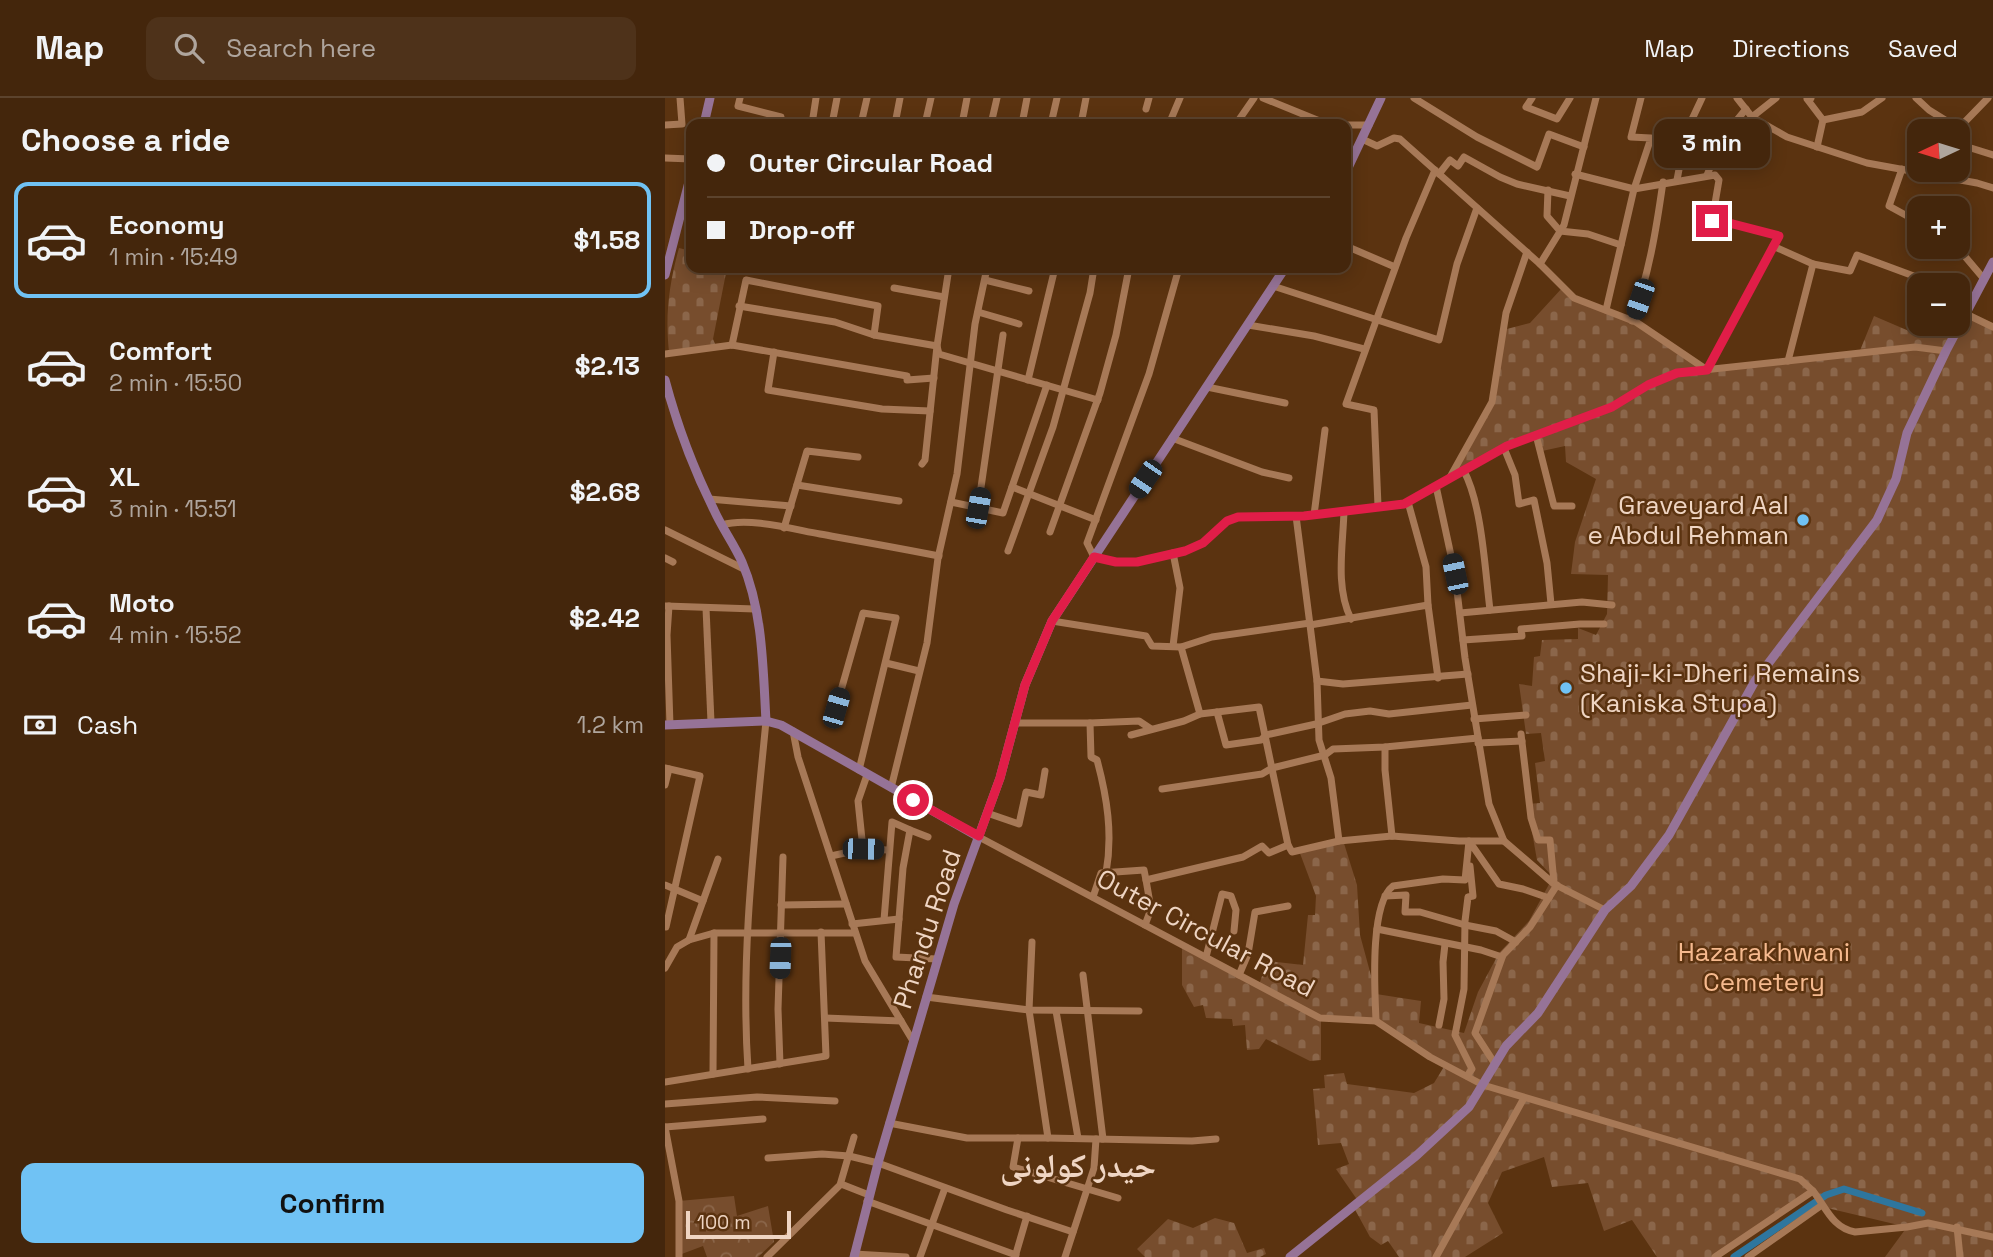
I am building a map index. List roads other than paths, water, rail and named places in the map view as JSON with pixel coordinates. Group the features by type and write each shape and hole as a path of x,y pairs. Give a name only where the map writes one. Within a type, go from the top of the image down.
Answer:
{"main road":[{"path":"705,119 710,98"},
{"path":"1351,162 1381,98"},
{"path":"665,275 686,202"},
{"path":"1970,306 1993,262"},
{"name":"Phandu Road","path":"854,1256 877,1163 937,959 1000,778 1025,685 1052,621 1282,273"},
{"path":"1290,1257 1416,1156 1469,1107 1506,1046 1538,1013 1605,911 1631,886 1653,859 1682,813 1755,681 1877,520 1896,479 1906,433 1954,336"},
{"path":"665,380 684,445 744,569 755,609 763,661 766,721 668,725"},
{"name":"Outer Circular Road","path":"766,721 793,731 979,836"}],"street":[{"path":"665,125 682,124 680,98"},
{"path":"740,98 738,106 781,119"},
{"path":"813,119 817,98"},
{"path":"833,119 837,98"},
{"path":"862,119 867,98"},
{"path":"896,119 901,98"},
{"path":"926,119 931,98"},
{"path":"963,119 967,98"},
{"path":"992,119 997,98"},
{"path":"1023,119 1027,98"},
{"path":"1052,119 1057,98"},
{"path":"1082,119 1086,98"},
{"path":"1146,109 1149,98"},
{"path":"1171,119 1180,98"},
{"path":"1239,119 1254,98"},
{"path":"1263,98 1315,119"},
{"path":"1414,98 1477,136 1537,167 1549,134 1584,147"},
{"path":"1532,98 1526,107 1557,119 1570,98"},
{"path":"1540,264 1564,225 1596,98"},
{"path":"1606,310 1634,189 1651,138 1631,137 1641,98"},
{"path":"1677,180 1686,132 1702,98"},
{"path":"1737,98 1752,117 1787,137 1867,163 1993,188"},
{"path":"1752,117 1776,98"},
{"path":"1811,98 1807,99 1823,120 1817,147"},
{"path":"1823,120 1862,112 1882,98"},
{"path":"1916,98 1942,119"},
{"path":"1968,119 1988,98"},
{"path":"1707,175 1723,136 1746,108"},
{"path":"1351,125 1369,125"},
{"path":"1362,139 1377,146 1394,138 1400,139 1527,252 1574,298 1632,320 1707,370"},
{"path":"1971,148 1993,154"},
{"path":"1378,506 1374,410 1346,404 1395,267 1437,172 1450,160 1458,166 1464,157 1517,184 1570,196"},
{"path":"665,158 686,159"},
{"path":"1902,169 1889,206 1907,216"},
{"path":"1575,174 1634,189 1715,175 1719,180 1712,221 1779,236 1707,370"},
{"path":"1632,320 1647,278 1663,183"},
{"path":"1548,190 1547,216 1560,231 1588,234 1621,245"},
{"path":"1273,286 1439,340 1457,264 1477,208"},
{"path":"1773,247 1814,264 1850,271 1857,255 1907,274"},
{"path":"1351,248 1395,267"},
{"path":"1449,479 1492,402 1506,313 1527,252"},
{"path":"1967,259 1984,279"},
{"path":"1788,361 1814,264"},
{"path":"922,464 925,460 937,345 948,273"},
{"path":"891,788 927,643 939,556 957,474 970,363 987,273"},
{"path":"1028,380 1054,273"},
{"path":"1008,551 1053,427 1093,273"},
{"path":"1050,532 1098,400 1116,335 1128,273"},
{"path":"1177,273 1149,374 1087,543 1094,557 1116,562 1137,562 1173,554 1203,543 1227,521 1238,517 1314,515 1408,502 1504,448 1612,407 1648,385 1677,373 1915,347 1946,351"},
{"path":"732,345 746,279 878,306 874,335"},
{"path":"985,280 1028,291"},
{"path":"894,288 944,297"},
{"path":"739,306 835,322 874,335 937,345"},
{"path":"978,312 1019,324"},
{"path":"1970,316 1993,327"},
{"path":"1248,325 1314,336 1364,349"},
{"path":"978,508 1003,335"},
{"path":"665,354 732,345 907,376 907,380 934,378"},
{"path":"937,345 939,355 1098,400"},
{"path":"774,352 768,390 882,409 930,411"},
{"path":"951,502 1002,514 1047,385"},
{"path":"1207,387 1285,403"},
{"path":"1314,515 1325,430"},
{"path":"1536,435 1554,506 1572,506"},
{"path":"1172,438 1262,471 1289,478"},
{"path":"1504,448 1515,475 1519,504 1534,500 1547,563 1551,604"},
{"path":"784,527 807,451 858,457"},
{"path":"1464,471 1478,519 1490,610"},
{"path":"797,485 899,501"},
{"path":"1437,486 1455,574 1472,705 1489,804 1504,841 1556,884 1605,911"},
{"path":"1012,487 1095,520"},
{"path":"709,499 790,506"},
{"path":"1408,502 1426,567 1439,678"},
{"path":"1344,511 1341,580 1351,619"},
{"path":"1296,516 1317,681 1319,740 1331,778 1339,841"},
{"path":"722,525 739,523 784,527 939,556"},
{"path":"665,530 744,569"},
{"path":"1173,554 1180,588 1177,647 1200,714"},
{"path":"1460,613 1582,602 1612,605"},
{"path":"1052,621 1146,636 1152,646 1177,647 1212,637 1351,619 1429,605"},
{"path":"668,725 667,606 755,609"},
{"path":"706,608 711,722"},
{"path":"836,708 863,613 896,618 858,801 863,849"},
{"path":"1463,640 1522,636 1521,629 1604,624"},
{"path":"886,663 919,671"},
{"path":"1317,681 1343,684 1468,674"},
{"path":"1217,712 1226,745 1261,740 1266,735 1345,714 1370,710 1389,714 1472,705"},
{"path":"1131,734 1184,721 1200,714 1259,707 1288,845 1292,852 1339,841 1392,836 1504,841"},
{"path":"1475,719 1526,715"},
{"path":"748,1069 745,1019 749,932 766,721"},
{"path":"1014,723 1139,721 1151,729"},
{"path":"1090,723 1091,757 1097,760 1107,802 1110,850 1106,873"},
{"path":"793,731 798,757 865,961 913,1041"},
{"path":"1162,789 1262,774 1272,768 1325,755 1333,749 1522,737 1531,818 1538,840 1550,839 1556,884 1530,927 1502,957 1475,1033 1495,1064"},
{"path":"1385,747 1392,836"},
{"path":"665,785 667,769 700,776 666,927"},
{"path":"987,813 1019,824 1026,792 1041,795 1045,772"},
{"path":"884,920 888,850 893,822 928,836"},
{"path":"910,830 903,868 896,957 937,959"},
{"name":"Outer Circular Road","path":"979,836 1320,1018 1376,1021"},
{"path":"1469,841 1499,884 1549,898"},
{"path":"1469,841 1465,880 1443,878 1392,886 1385,896 1375,937 1376,1021 1430,1057 1483,1085 1800,1179 1813,1191 1835,1223 1846,1231 1928,1223 1957,1227 1993,1237"},
{"path":"1467,1076 1472,1069 1455,1035 1464,989 1468,897 1473,896 1469,841"},
{"path":"1146,880 1243,857 1262,846 1269,853 1288,845"},
{"path":"831,856 863,849 888,850"},
{"path":"780,1064 778,1009 783,856"},
{"path":"689,940 718,859"},
{"path":"1093,897 1101,873 1144,870 1151,909 1145,925"},
{"path":"665,885 703,901"},
{"path":"1206,957 1222,894 1231,896 1236,911 1234,930"},
{"path":"1385,896 1406,895 1405,912 1420,912 1496,931 1516,942"},
{"path":"781,905 846,904"},
{"path":"1239,975 1248,954 1255,912 1288,906"},
{"path":"852,924 899,919"},
{"path":"1377,929 1502,957"},
{"path":"665,1082 826,1056 821,932"},
{"path":"713,1074 714,933"},
{"path":"665,968 677,947 689,940 714,933 855,933"},
{"path":"1032,942 1029,1010 1048,1138"},
{"path":"1439,1025 1444,999 1445,944"},
{"path":"1065,1257 1094,1168 1100,1139 1083,975"},
{"path":"926,997 1029,1010 1139,1010"},
{"path":"1056,1011 1078,1138"},
{"path":"825,1018 901,1021"},
{"path":"665,1104 757,1097 835,1101"},
{"path":"1436,1257 1524,1098"},
{"path":"678,1257 679,1201 665,1127 763,1119"},
{"path":"889,1123 967,1138 1216,1139"},
{"path":"767,1257 841,1184 853,1137"},
{"path":"1018,1138 1013,1167 1118,1198"},
{"path":"768,1158 822,1154 849,1156 877,1163 1073,1232"},
{"path":"841,1184 868,1198 1016,1256 1027,1216"},
{"path":"920,1257 945,1188"},
{"path":"1716,1257 1813,1191"},
{"path":"1748,1257 1822,1205"},
{"path":"1957,1227 1960,1257"},
{"path":"854,1256 906,1257"}],"waterway":[{"path":"1734,1257 1826,1195 1844,1189 1922,1213"}],"place":[{"name":"Graveyard Aal e Abdul Rehman","path":"1803,520"},
{"name":"Shaji-ki-Dheri Remains (Kaniska Stupa)","path":"1566,688"}],"district":[{"name":"حیدر کولونی","path":"1078,1165"}],"park label":[{"name":"Hazarakhwani Cemetery","path":"1764,967"}]}
